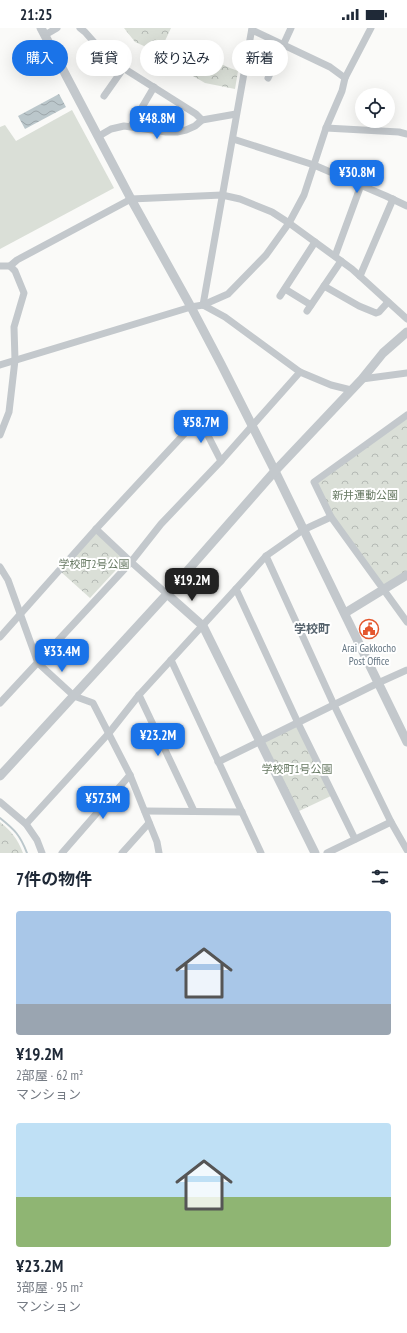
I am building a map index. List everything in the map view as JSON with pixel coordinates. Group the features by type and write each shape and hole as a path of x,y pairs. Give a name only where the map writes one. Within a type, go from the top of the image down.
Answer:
{"street":[{"path":"58,28 43,31 131,199 191,307 252,426 407,742"},
{"path":"80,28 93,40"},
{"path":"285,40 291,28"},
{"path":"0,365 191,307 203,305 228,294 266,255 289,223 304,196 326,128 342,91 345,78 371,28"},
{"path":"203,305 252,29 273,40"},
{"path":"288,47 330,67 345,78"},
{"path":"132,74 196,114 202,120"},
{"path":"104,96 118,76"},
{"path":"131,126 154,87"},
{"path":"99,136 111,129 124,126 166,132 177,132 195,126 202,120 236,114"},
{"path":"326,128 399,132 407,134"},
{"path":"233,140 314,165 407,206"},
{"path":"285,289 309,308 324,286 338,258 361,185"},
{"path":"0,266 10,266 17,260 131,199 222,195 253,204 272,212 289,223 338,258 407,318"},
{"path":"360,276 393,199"},
{"path":"280,296 315,242"},
{"path":"0,435 9,412 16,360 14,327 24,293 15,271 10,266"},
{"path":"324,286 359,306 376,313 379,312 388,302"},
{"path":"203,305 225,317 300,372 331,385 351,390"},
{"path":"0,776 167,594 275,471 362,379 384,353 407,332"},
{"path":"0,703 131,562 161,524 221,461 300,372"},
{"path":"362,379 407,373"},
{"path":"0,415 9,412"},
{"path":"407,415 314,482 331,516 407,622"},
{"path":"0,637 96,529 199,418 221,461"},
{"path":"26,824 109,733 171,660 266,556 303,530 331,516"},
{"path":"96,529 203,626 315,853"},
{"path":"266,556 334,705 391,822 407,850"},
{"path":"0,568 8,580 38,663 74,696 93,703 130,775 157,842 159,853"},
{"path":"345,613 407,575"},
{"path":"236,589 298,723 355,839"},
{"path":"171,660 261,853"},
{"path":"218,762 407,670"},
{"path":"139,696 194,811"},
{"path":"62,853 130,775"},
{"path":"0,802 26,824 37,840 42,853"},
{"path":"145,810 242,812"},
{"path":"327,853 391,822"},
{"path":"122,853 149,823"}],"green space":[{"path":"124,28 171,28 165,40 140,40 140,44 135,42"},
{"path":"224,65 232,68 232,76 237,76 235,89 205,83 193,76 224,76"},
{"path":"72,110 114,188 0,249 0,127 5,125 16,141"},
{"name":"新井運動公園","path":"407,415 407,575 383,589 331,517 314,482"},
{"name":"学校町2号公園","path":"97,531 127,558 90,598 60,571"},
{"name":"学校町1号公園","path":"297,726 331,796 297,812 263,743"},
{"path":"0,822 14,836 23,853 0,853"}],"water":[{"path":"59,94 66,107 25,129 18,116"}],"waterway":[{"path":"0,818 16,833 27,853"}],"place":[{"name":"Arai Gakkocho Post Office","path":"369,629"}],"district":[{"name":"学校町","path":"312,628"}]}
